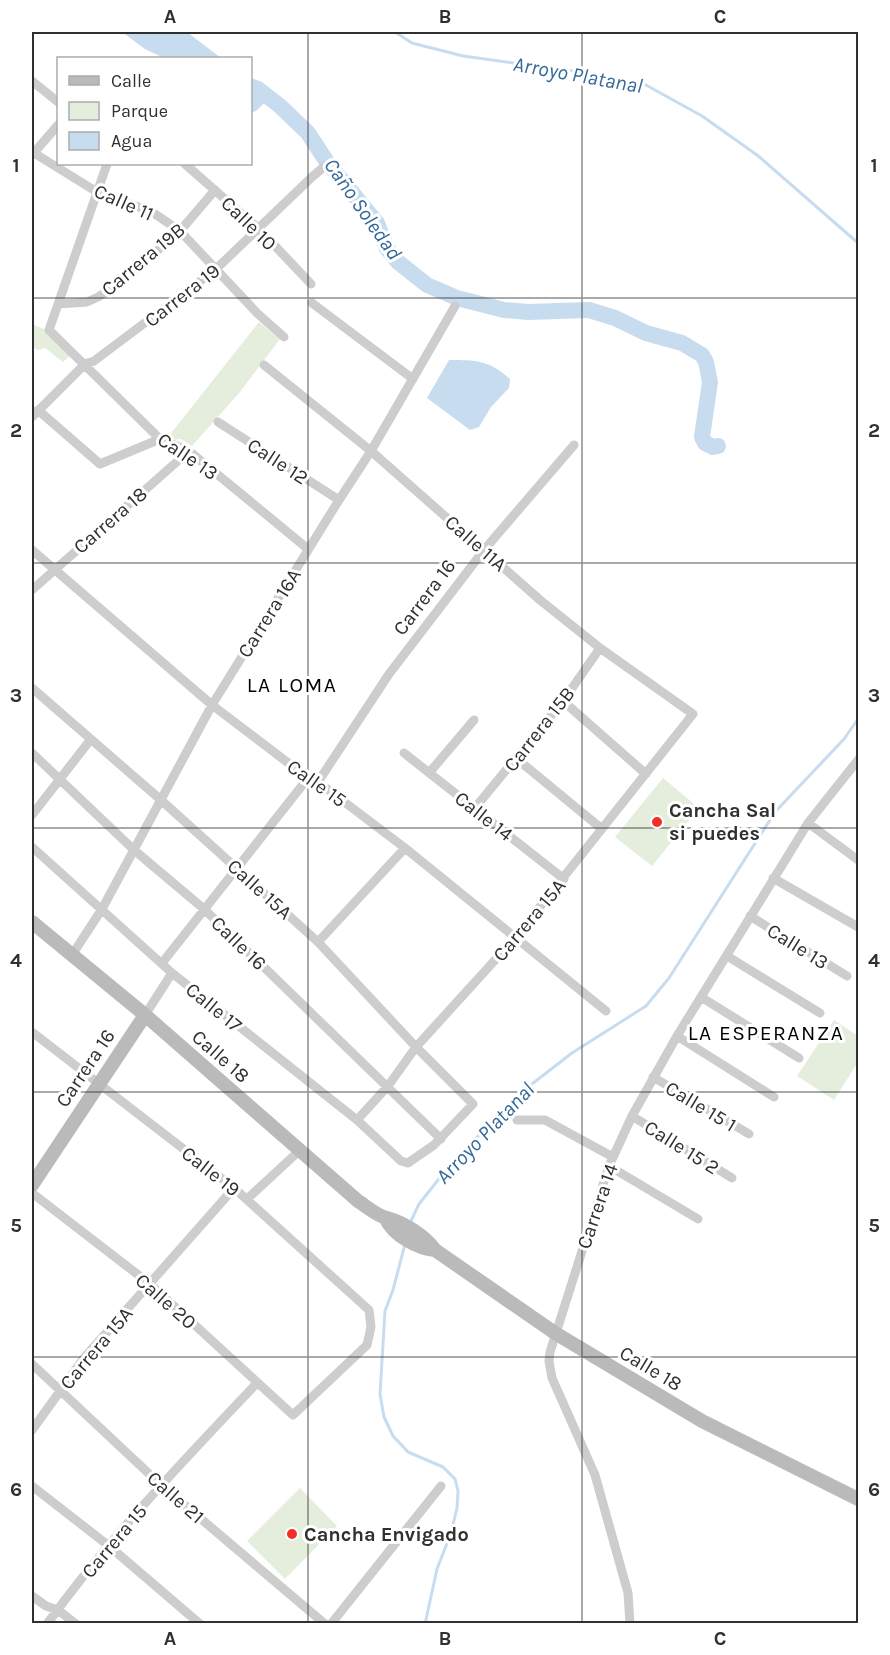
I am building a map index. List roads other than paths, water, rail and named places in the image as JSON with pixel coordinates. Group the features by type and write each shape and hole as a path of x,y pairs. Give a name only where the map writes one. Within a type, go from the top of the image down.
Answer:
{"main road":[{"name":"Calle 18","path":"32,922 145,1015 358,1200 415,1238 429,1241 435,1250 555,1333 702,1421 858,1499"},
{"name":"Carrera 16","path":"32,1185 145,1015"}],"street":[{"path":"32,81 57,101"},
{"path":"33,154 57,126"},
{"name":"Calle 11","path":"33,154 97,192 152,212 180,231 264,321 284,337"},
{"name":"Carrera 19B","path":"49,330 107,165"},
{"name":"Calle 10","path":"186,165 259,229 311,284"},
{"name":"Carrera 19","path":"35,413 85,364 94,361 215,270 326,165"},
{"name":"Carrera 19B","path":"58,304 87,302 120,283 180,231 215,190"},
{"path":"312,303 413,379"},
{"name":"Carrera 16A","path":"72,955 102,909 212,705 371,451 455,306"},
{"name":"Calle 13","path":"49,330 160,439 189,451 308,549"},
{"name":"Calle 11A","path":"264,365 371,451 540,600 600,648 693,714"},
{"path":"35,413 100,464 160,439"},
{"name":"Calle 12","path":"218,422 339,500"},
{"name":"Carrera 16","path":"318,782 389,674 484,550 574,445"},
{"name":"Carrera 18","path":"32,590 189,451"},
{"name":"Calle 15","path":"32,550 212,705 405,848 606,1011"},
{"name":"Carrera 15B","path":"474,809 563,701 600,648"},
{"name":"Calle 15A","path":"32,688 161,800 318,942 416,1047 474,1104 441,1139"},
{"path":"563,701 646,774"},
{"name":"Carrera 15A","path":"357,1120 388,1086 416,1047 516,937 564,879 693,714"},
{"path":"429,773 474,720"},
{"path":"32,815 91,739"},
{"name":"Calle 16","path":"32,753 134,850 204,909 441,1139"},
{"name":"Calle 14","path":"404,753 564,879"},
{"path":"517,759 602,829"},
{"name":"Carrera 14","path":"630,1623 628,1593 595,1475 550,1369 550,1352 555,1333 611,1162 632,1116 677,1036 773,878 808,823 858,760"},
{"path":"162,963 308,778"},
{"path":"808,823 858,860"},
{"path":"318,942 405,848"},
{"name":"Calle 17","path":"33,851 102,909 172,973 357,1120 401,1161 408,1163 441,1139"},
{"path":"773,878 858,927"},
{"name":"Calle 13","path":"750,916 847,976"},
{"path":"727,956 820,1013"},
{"name":"Carrera 16","path":"145,1015 172,973"},
{"path":"701,998 799,1058"},
{"name":"Calle 19","path":"32,1032 234,1188 369,1310 371,1327 367,1345 295,1415"},
{"path":"677,1036 774,1097"},
{"name":"Calle 15 1","path":"653,1077 749,1134"},
{"name":"Calle 15 2","path":"632,1116 732,1178"},
{"path":"517,1120 545,1120 698,1219"},
{"path":"247,1199 299,1151"},
{"name":"Carrera 15A","path":"32,1430 84,1358 234,1188"},
{"name":"Calle 20","path":"32,1193 150,1284 295,1415"},
{"name":"Calle 21","path":"32,1364 161,1485 325,1623"},
{"name":"Carrera 15","path":"54,1618 109,1546 161,1485 257,1383"},
{"path":"32,1486 109,1546 200,1623"},
{"path":"331,1623 441,1486"},
{"path":"32,1596 46,1606 54,1618 76,1623"}],"water":[{"path":"122,32 187,32 220,57 162,57 145,49"},
{"path":"252,81 273,96 252,112"},
{"path":"449,360 482,362 510,379 509,388 491,407 479,427 470,430 427,398"}],"waterway":[{"name":"Arroyo Platanal","path":"395,32 412,43 463,56 587,73 646,85 702,116 757,155 858,243"},
{"name":"Caño Soledad","path":"252,87 280,106 308,133 327,162 377,223 386,247 398,262 427,285 457,298 504,310 528,312 589,310 615,318 646,333 682,343 702,355 706,362 710,382 702,437 705,443 713,447 718,446"},
{"name":"Arroyo Platanal","path":"410,1223 419,1204 450,1165 519,1094 572,1053 646,1006 669,978 775,812 844,739 858,719"},
{"name":"Arroyo Platanal","path":"405,1244 385,1311 380,1394 384,1417 393,1436 408,1452 443,1467 455,1479 458,1491 457,1508 451,1533 437,1569 425,1624"}],"place":[{"name":"Cancha Sal si puedes","path":"657,822"},
{"name":"Cancha Envigado","path":"292,1534"}],"district":[{"name":"LA LOMA","path":"292,685"},
{"name":"LA ESPERANZA","path":"766,1033"}]}
